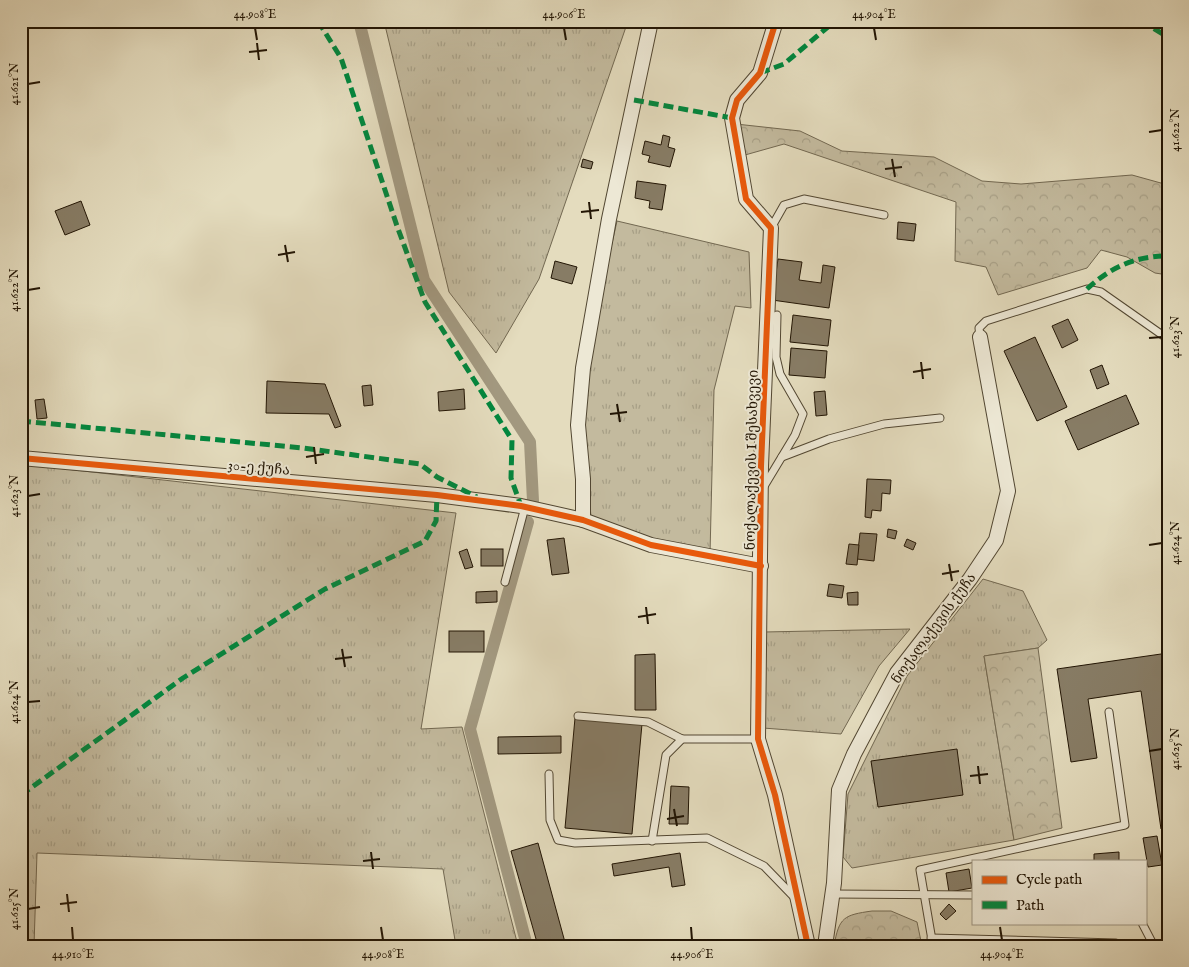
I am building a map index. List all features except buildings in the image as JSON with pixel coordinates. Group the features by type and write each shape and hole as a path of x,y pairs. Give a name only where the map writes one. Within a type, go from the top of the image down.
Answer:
{"street":[{"path":"583,520 583,479 578,424 583,368 613,200 651,21"},
{"path":"771,228 746,199 732,118 737,100 760,73 776,21"},
{"name":"ნოქალაქევის I შესახვევი","path":"771,228 762,490 758,739 775,795 808,946"},
{"name":"ნოქალაქევის ქუჩა","path":"825,946 832,894 839,790 854,754 897,673 970,579 996,540 1008,491 980,337"},
{"name":"30-ე ქუჩა","path":"21,458 436,495 525,507 583,520 651,545 761,566"}],"lane":[{"path":"771,228 784,205 804,199 884,215"},
{"path":"980,337 980,328 986,321 1087,289 1101,292 1168,339"},
{"path":"762,490 795,435 803,414 780,374 776,358 777,316"},
{"path":"782,457 829,439 884,424 940,418"},
{"path":"506,582 525,507"},
{"path":"1109,712 1124,825 920,870 932,942 1116,943"},
{"path":"578,716 648,722 682,739 758,739"},
{"path":"652,841 666,755 682,739"},
{"path":"549,774 550,820 558,840 574,844 707,838 764,866 798,900"},
{"path":"832,894 972,895"},
{"path":"1143,924 1154,946"}],"green space":[{"path":"384,21 628,21 539,279 496,353 449,292"},
{"path":"736,124 800,131 842,151 934,157 982,181 1021,184 1132,175 1168,185 1168,275 1155,273 1127,257 1101,250 1087,268 998,295 986,267 955,261 956,202 784,144 745,155"},
{"path":"617,221 749,252 751,308 735,306 714,390 710,554 647,543 591,517 583,421 596,315"},
{"path":"21,464 456,513 421,729 462,727 518,946 456,946 443,869 37,853 34,946 21,946"},
{"path":"983,579 1023,591 1047,640 1038,648 984,656 1014,840 852,868 843,857 848,794 907,676"},
{"path":"910,629 879,666 841,734 763,728 764,632"},
{"path":"1038,648 1062,828 1014,840 984,656"},
{"path":"872,911 891,911 917,922 922,946 834,946 838,929 844,919 855,914"}],"waterway":[{"path":"359,21 424,280 530,442 533,501"},
{"path":"527,946 470,729 528,522"}],"marked path":[{"path":"318,21 341,58 397,226 425,302 512,440 511,478 521,506"},
{"path":"760,73 784,64 835,21"},
{"path":"1141,21 1168,37"},
{"path":"634,100 732,118"},
{"path":"1087,289 1096,281 1124,264 1145,258 1168,256"},
{"path":"21,421 303,448 420,464 437,477 477,497"},
{"path":"21,445 25,458 21,476"},
{"path":"21,795 183,678 325,589 425,541 436,521 437,495"}],"cycle path":[{"path":"776,21 760,73 737,100 732,118 746,199 771,228 761,466 758,739 775,795 808,946"},
{"path":"21,458 437,495 521,506 583,520 651,545 761,566"}]}
